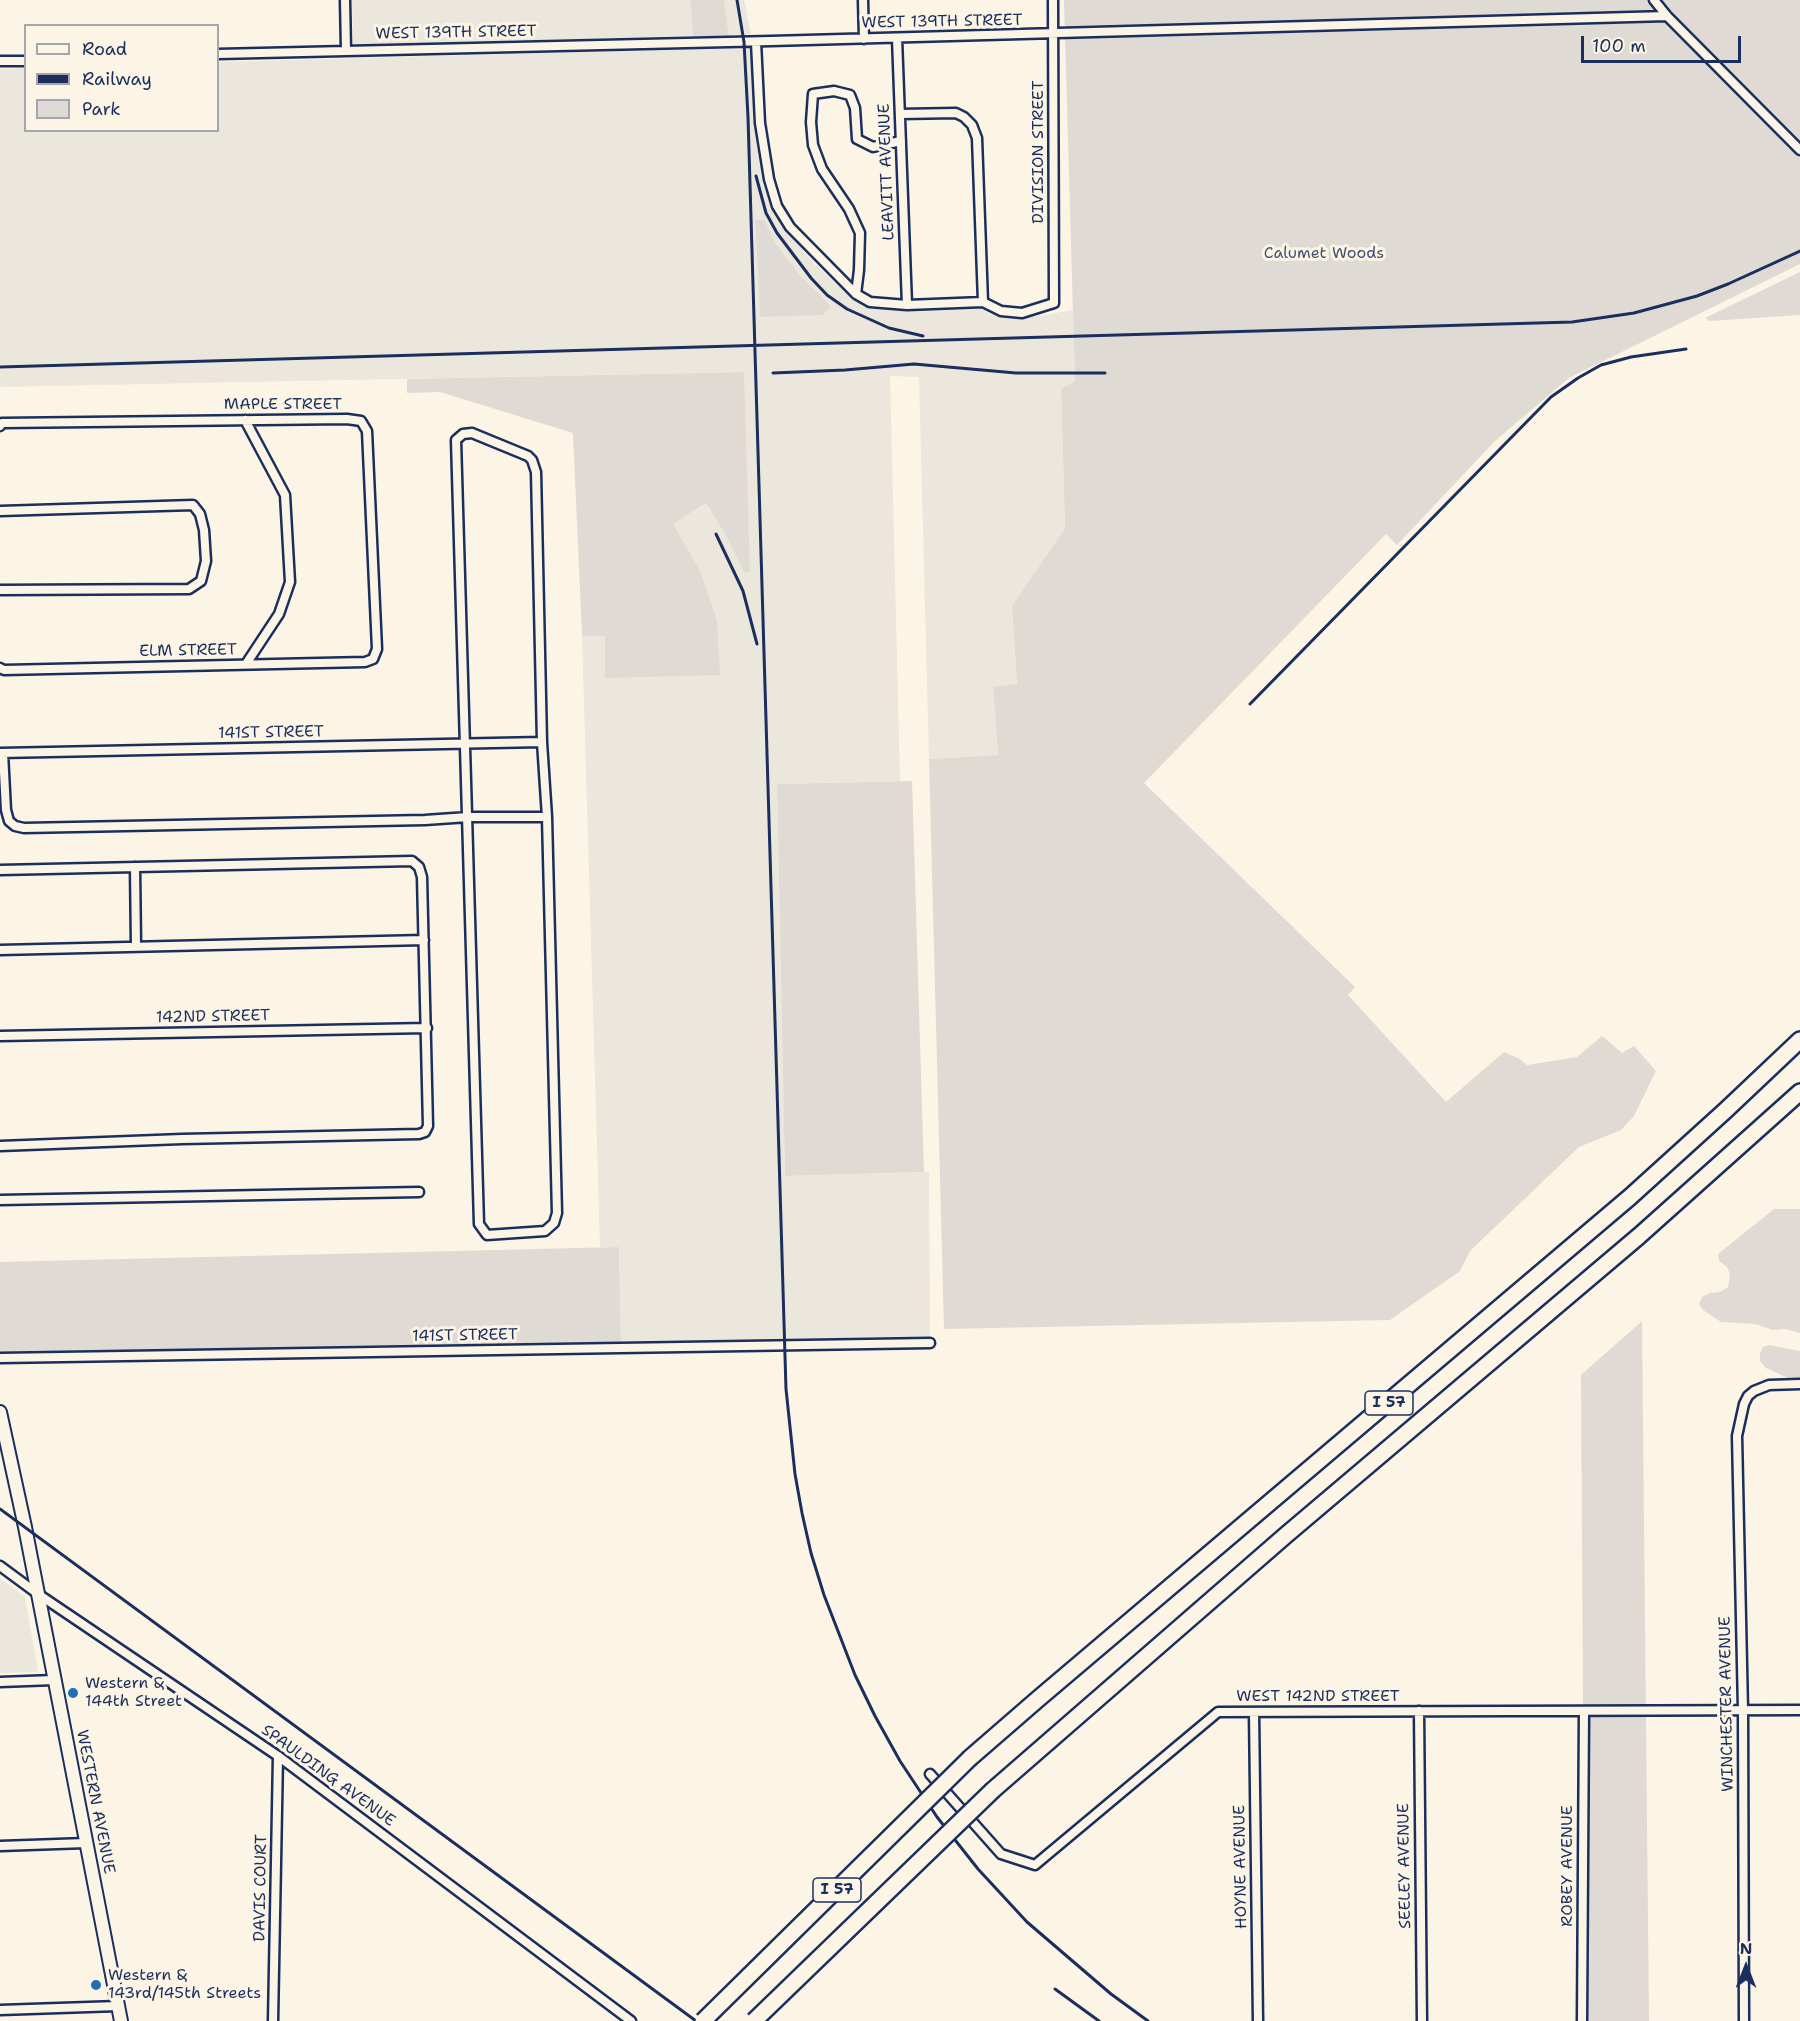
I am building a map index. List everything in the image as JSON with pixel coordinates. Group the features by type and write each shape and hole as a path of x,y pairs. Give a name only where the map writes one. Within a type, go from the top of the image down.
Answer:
{"highway":[{"name":"I 57","path":"703,2021 970,1758 1630,1197 1800,1040"},
{"name":"I 57","path":"754,2021 993,1790 1286,1535 1639,1236 1800,1092"}],"main road":[{"name":"WESTERN AVENUE","path":"0,1412 38,1594 121,2021"}],"street":[{"path":"345,0 346,50"},
{"path":"863,0 864,39"},
{"name":"DIVISION STREET","path":"983,302 1001,310 1022,313 1054,303 1053,0"},
{"path":"1654,0 1667,16 1800,150"},
{"name":"WEST 139TH STREET","path":"219,54 756,42 1667,16"},
{"name":"LEAVITT AVENUE","path":"897,38 907,305"},
{"path":"756,42 760,123 769,179 777,206 790,227 856,294 870,302 907,305 983,302 977,138 972,125 956,112 900,114"},
{"path":"0,62 24,61"},
{"path":"856,294 860,233 849,210 822,169 813,145 811,122 813,94 834,91 850,95 855,108 857,139 873,147 901,141"},
{"name":"MAPLE STREET","path":"1,425 245,420 347,419 361,421 367,431 377,649 373,659"},
{"path":"245,420 285,495 290,582 279,614 246,664"},
{"path":"472,433 528,456 536,472 542,742 547,817 558,1214 554,1224 545,1231 487,1235 479,1224 456,440 463,434 472,433"},
{"path":"0,511 193,505 200,514 204,530 206,561 201,581 189,589 0,590"},
{"name":"ELM STREET","path":"2,669 365,662 373,659"},
{"name":"141ST STREET","path":"1,753 542,742"},
{"path":"1,753 9,821 15,826 24,828 547,817"},
{"path":"0,870 412,861 419,867 422,877 428,1126 425,1132 419,1134 0,1146"},
{"path":"135,867 136,946"},
{"path":"0,950 424,940"},
{"name":"142ND STREET","path":"0,1036 427,1028"},
{"path":"0,1200 419,1191"},
{"name":"141ST STREET","path":"0,1358 930,1343"},
{"name":"WINCHESTER AVENUE","path":"1744,2021 1743,1710 1737,1436 1744,1404 1754,1391 1769,1385 1800,1384"},
{"name":"SPAULDING AVENUE","path":"0,1566 278,1756 631,2021"},
{"path":"0,1682 54,1680"},
{"name":"WEST 142ND STREET","path":"930,1774 1001,1854 1035,1865 1218,1712 1800,1710"},
{"name":"ROBEY AVENUE","path":"1582,2021 1584,1711"},
{"name":"HOYNE AVENUE","path":"1254,1712 1258,2021"},
{"name":"SEELEY AVENUE","path":"1419,1712 1422,2021"},
{"name":"DAVIS COURT","path":"273,2021 278,1756"},
{"path":"0,1846 86,1843"},
{"path":"0,2010 118,2006"}],"shaded area":[{"path":"352,0 690,0 693,36 353,45"},
{"path":"724,0 744,0 751,34 729,36"},
{"path":"751,47 756,128 766,187 786,230 814,264 853,297 879,307 978,306 990,314 1039,316 1073,310 1075,383 1061,388 1065,528 1012,606 1017,685 993,687 998,755 929,759 919,377 890,376 900,781 777,784 785,1176 929,1172 930,1343 621,1348 619,1247 600,1247 582,636 605,636 605,678 673,524 706,503 744,572 744,372 0,387 0,69 24,68 24,132 219,132 219,62","holes":["755,220 765,220 775,243 800,275 831,306 760,316"]},
{"path":"0,1578 25,1597 38,1672 0,1673"}],"green space":[{"path":"690,0 724,0 729,36 693,36"},
{"name":"Calumet Woods","path":"1064,0 1800,0 1800,264 1569,378 1495,441 1397,545 1386,534 1144,783 1355,987 1348,995 1446,1102 1504,1052 1527,1065 1577,1057 1602,1036 1622,1053 1634,1046 1656,1071 1634,1116 1621,1130 1579,1147 1470,1251 1460,1271 1390,1320 944,1329 929,759 998,755 993,687 1017,684 1012,606 1065,528 1061,388 1075,382"},
{"path":"755,220 765,220 775,243 800,275 831,306 823,315 760,317"},
{"path":"1800,272 1800,315 1710,321 1705,318"},
{"path":"744,372 750,572 744,572 706,503 673,524 701,573 717,620 720,675 605,678 605,636 582,636 573,433 440,392 407,393 407,379"},
{"path":"912,781 924,1172 785,1176 777,784"},
{"path":"1774,1209 1800,1209 1800,1333 1785,1329 1773,1330 1755,1324 1721,1322 1703,1310 1699,1304 1702,1297 1728,1287 1730,1274 1727,1267 1719,1261 1718,1254"},
{"path":"619,1247 621,1348 0,1358 0,1262"},
{"path":"1642,1321 1649,2021 1585,2021 1581,1375"},
{"path":"1769,1345 1800,1351 1800,1379 1788,1378 1766,1368 1760,1361 1760,1354 1763,1347"}],"railway":[{"path":"737,0 744,42 748,117 786,1389 795,1474 802,1513 824,1595 855,1675 900,1761 937,1817 978,1869 1027,1922 1111,1994 1148,2021"},
{"path":"756,176 766,213 777,233 827,295 847,309 889,328 923,336"},
{"path":"0,367 1572,322 1634,313 1697,296 1800,251"},
{"path":"1250,704 1551,397 1601,365 1631,357 1686,349"},
{"path":"773,373 914,364 1016,373 1105,373"},
{"path":"716,534 743,591 757,644"},
{"path":"0,1509 696,2021"},
{"path":"1055,1989 1099,2021"}],"place":[{"name":"Western & 144th Street","path":"73,1693"},
{"name":"Western & 143rd/145th Streets","path":"96,1985"}]}
